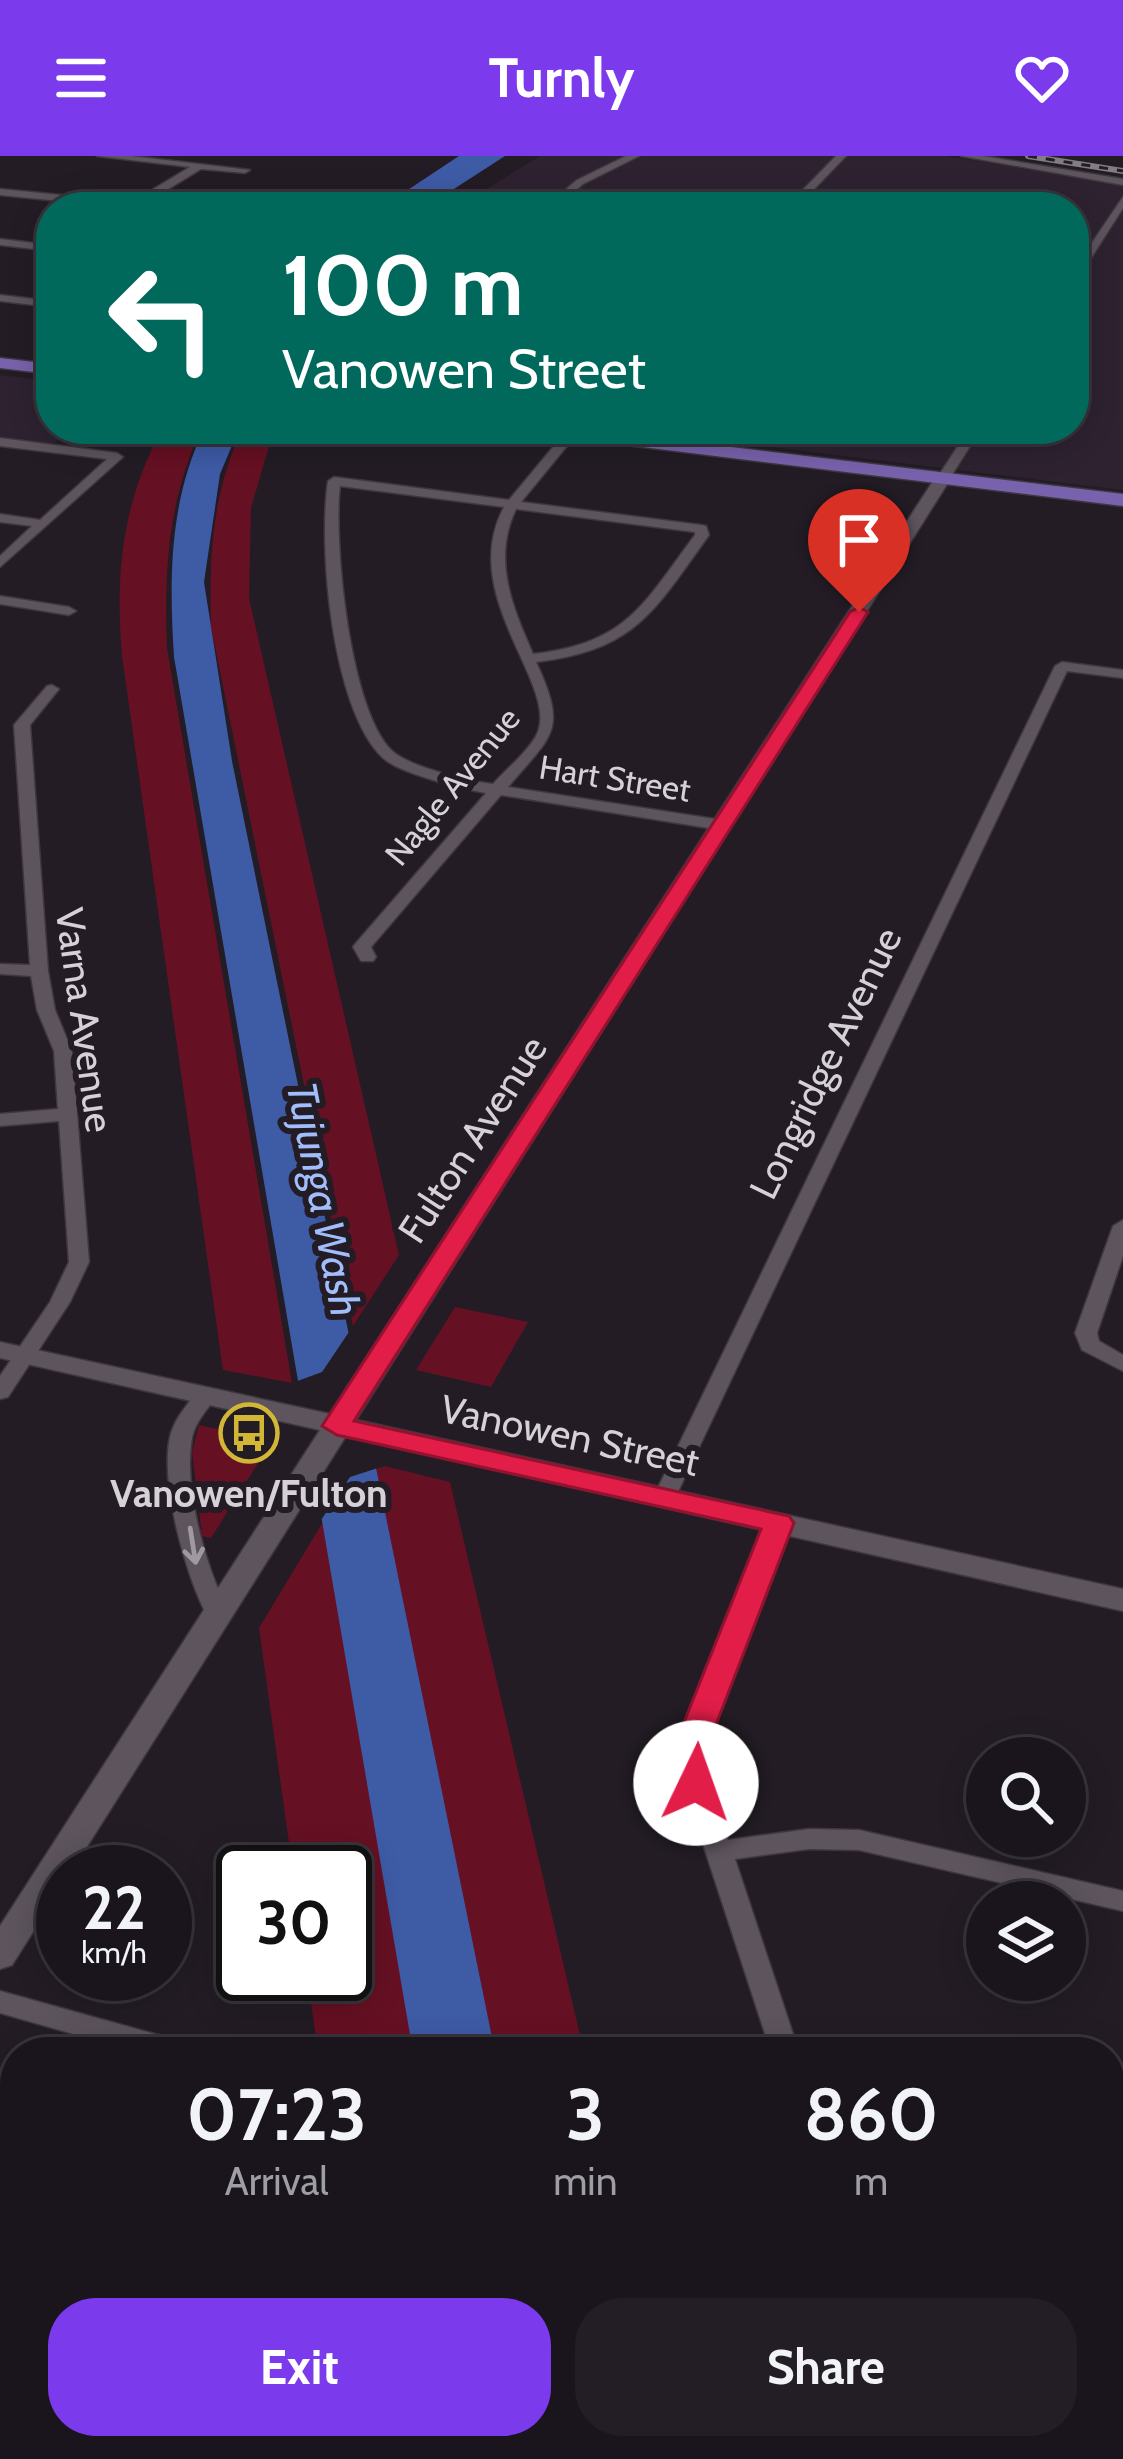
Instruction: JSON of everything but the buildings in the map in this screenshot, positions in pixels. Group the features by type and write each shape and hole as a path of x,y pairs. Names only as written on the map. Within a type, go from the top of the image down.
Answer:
{"main road":[{"path":"0,363 36,368"},
{"path":"675,444 1123,500"}],"street":[{"path":"101,156 245,170"},
{"path":"568,192 634,156"},
{"path":"806,192 841,156"},
{"path":"966,156 1123,182"},
{"path":"155,192 199,166"},
{"path":"0,192 36,196"},
{"path":"1089,253 1123,200"},
{"path":"0,242 36,246"},
{"path":"0,298 36,302"},
{"path":"0,442 118,457 0,563"},
{"path":"527,658 494,562 508,502 561,444"},
{"name":"Fulton Avenue","path":"0,1955 965,444"},
{"name":"Hart Street","path":"508,502 334,481 327,541 336,607 378,747 429,776 721,826"},
{"name":"Nagle Avenue","path":"367,958 362,947 499,790 546,727 548,706 527,658 579,654 614,642 702,535 701,530 508,502"},
{"path":"0,518 44,524"},
{"path":"0,600 69,611"},
{"name":"Longridge Avenue","path":"664,1498 1062,666 1123,674"},
{"path":"0,721 22,725 52,689"},
{"name":"Varna Avenue","path":"12,1353 61,1302 79,1262 63,1051 46,1010 39,971 22,725"},
{"path":"0,969 39,971"},
{"path":"0,1120 68,1114"},
{"path":"1113,1360 1086,1333 1123,1226"},
{"path":"0,1392 12,1353"},
{"name":"Vanowen Street","path":"12,1353 1123,1600"},
{"path":"205,1397 185,1426 181,1448 194,1560 217,1613"},
{"path":"779,1523 695,1735 696,1783 780,2037"},
{"path":"717,1852 809,1839 859,1840 1123,1901"},
{"path":"0,2002 123,2037"}],"shaded area":[{"path":"540,156 946,156 1123,185 1123,490 745,444 1089,444 1089,192 481,192"},
{"path":"0,375 36,379 36,444 53,444 50,446 0,440"},
{"path":"155,444 195,444 170,536 167,648 292,1383 223,1370 122,656 124,540"},
{"path":"236,444 270,444 251,508 249,598 399,1255 353,1326 211,627 214,526"},
{"path":"455,1307 528,1322 491,1387 416,1370"},
{"path":"199,1425 262,1439 269,1446 211,1538 202,1536 192,1452"},
{"path":"385,1466 450,1482 580,2037 316,2037 311,2001 372,2001 372,1845 289,1845 259,1628 350,1477"}],"water":[{"path":"459,156 505,156 449,192 405,192"},
{"path":"198,444 233,444 220,474 204,582 232,761 492,2037 410,2037 174,657 174,541"}],"pier":[{"path":"353,1326 384,1466 350,1477 315,1529 292,1383 322,1372"}],"railway":[{"path":"1028,156 1123,171"}],"place":[{"name":"Vanowen/Fulton","path":"249,1433"}],"route":[{"path":"696,1783 695,1735 717,1669 779,1523 337,1426 859,612"}],"water label":[{"name":"Tujunga Wash","path":"324,1199"}]}
